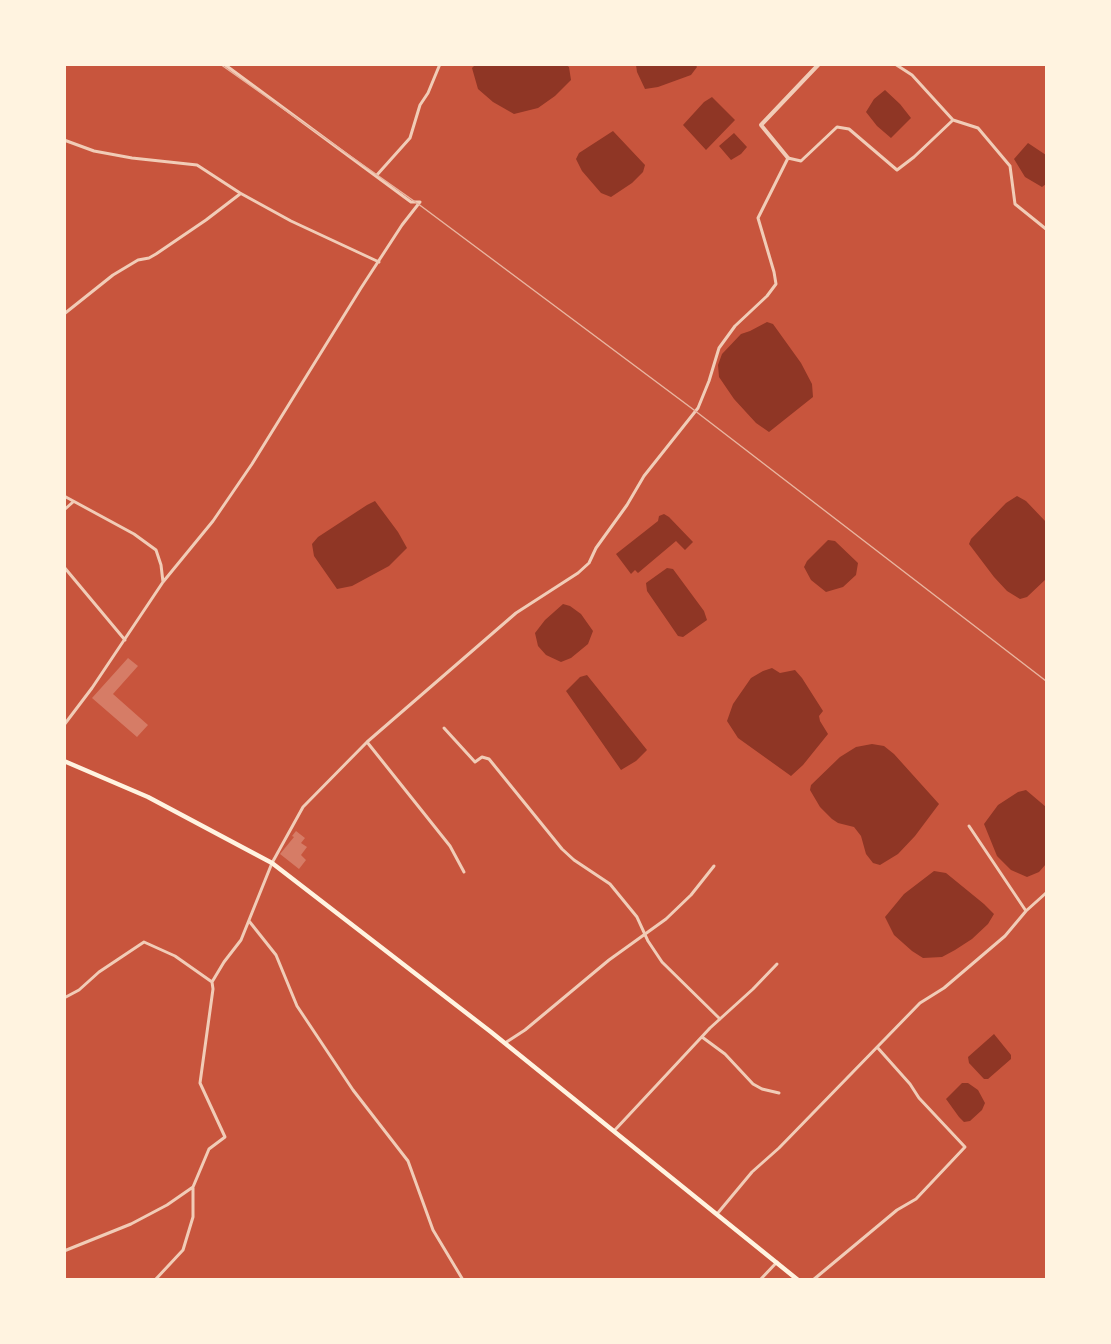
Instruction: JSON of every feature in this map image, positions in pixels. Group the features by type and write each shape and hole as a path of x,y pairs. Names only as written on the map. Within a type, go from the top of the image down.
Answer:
{"main road":[{"path":"64,761 148,798 272,863 505,1043 798,1280"}],"street":[{"path":"64,725 163,582 213,521 252,464 402,225 420,202 411,202 224,64"},
{"path":"376,176 410,138 420,105 428,93 440,64"},
{"path":"819,64 761,125 788,158 801,160 837,128 849,129 897,170 953,120"},
{"path":"895,64 912,75 953,120 978,128 1010,166 1016,204 1047,230"},
{"path":"64,140 94,151 132,158 197,165 240,193 291,221 379,262"},
{"path":"156,1280 183,1250 193,1217 193,1186 209,1149 225,1137 200,1083 212,982 241,940 272,863 303,807 367,742 516,613 578,573 589,563 596,548 627,506 644,476 698,408 719,348 735,326 767,296 776,284 758,218 788,158"},
{"path":"64,314 113,275 138,260 156,254 206,220 240,193"},
{"path":"64,496 134,534 156,550 163,582"},
{"path":"64,510 73,502"},
{"path":"64,567 124,640"},
{"path":"444,728 476,762 482,757 489,759 562,849 574,860 610,884 637,917 648,942 662,962 720,1019"},
{"path":"367,742 450,846 464,872"},
{"path":"969,826 1026,911"},
{"path":"505,1043 525,1030 589,976 679,908 714,866"},
{"path":"717,1214 752,1172 920,1003 944,988 1005,936 1026,911 1047,893"},
{"path":"249,921 276,955 297,1006 353,1090 408,1161 433,1230 463,1280"},
{"path":"64,998 79,990 107,967 144,942 175,956 212,982"},
{"path":"614,1131 702,1037 777,964"},
{"path":"702,1037 725,1054 753,1084 779,1094"},
{"path":"813,1280 897,1210 916,1199 965,1147 919,1098 910,1084 877,1047"},
{"path":"64,1251 131,1224 167,1205 193,1186"},
{"path":"760,1280 777,1262"}],"shaded area":[{"path":"476,64 566,65 569,67 571,80 555,96 538,108 514,114 493,102 478,89 472,68"},
{"path":"695,64 697,67 691,75 658,87 645,89 636,65"},
{"path":"885,90 911,118 891,138 866,112 874,99"},
{"path":"712,97 735,120 706,150 683,125 704,102"},
{"path":"613,131 645,165 643,172 632,183 611,197 601,193 582,171 576,159 579,153"},
{"path":"734,133 747,147 731,160 719,146"},
{"path":"1028,143 1046,155 1046,184 1042,187 1025,177 1014,159"},
{"path":"767,322 773,324 801,363 812,384 813,397 769,432 756,423 734,399 719,377 718,365 722,354 741,334"},
{"path":"1017,496 1026,501 1046,522 1046,579 1027,597 1020,599 1007,591 994,577 969,544 971,539 1006,503"},
{"path":"375,501 407,548 389,566 352,586 337,589 314,556 312,544 318,537"},
{"path":"664,514 693,542 685,550 676,541 638,573 635,570 631,574 616,554"},
{"path":"828,540 835,541 858,563 856,575 843,587 826,592 811,580 804,567"},
{"path":"667,568 673,569 704,611 707,620 683,637 678,636 647,591 646,583"},
{"path":"563,604 581,614 593,631 588,644 571,658 561,662 546,655 538,646 535,633 545,620"},
{"path":"772,668 780,673 795,670 802,678 823,711 819,716 820,721 828,734 791,776 738,738 727,721 733,704 751,678"},
{"path":"587,675 647,750 636,761 621,770 566,691 580,677"},
{"path":"872,744 884,746 894,754 939,804 898,854 880,865 873,863 866,854 861,836 854,827 832,819 820,807 810,790 811,785 840,757 856,747"},
{"path":"1026,790 1046,807 1046,864 1039,872 1027,877 1011,870 997,856 984,824 998,805 1018,792"},
{"path":"934,871 946,873 994,914 988,924 972,939 955,950 942,957 923,958 894,935 885,917 904,894"},
{"path":"994,1034 1011,1055 1011,1059 988,1079 984,1079 969,1063 968,1057"},
{"path":"962,1083 968,1083 978,1090 985,1103 982,1110 970,1121 964,1122 946,1099"}],"building":[{"path":"128,658 138,666 113,694 148,725 137,737 92,698"},
{"path":"296,831 305,838 301,843 307,847 301,855 306,860 299,869 280,854"}],"railway":[{"path":"220,64 421,206 694,410 1046,681"}]}
